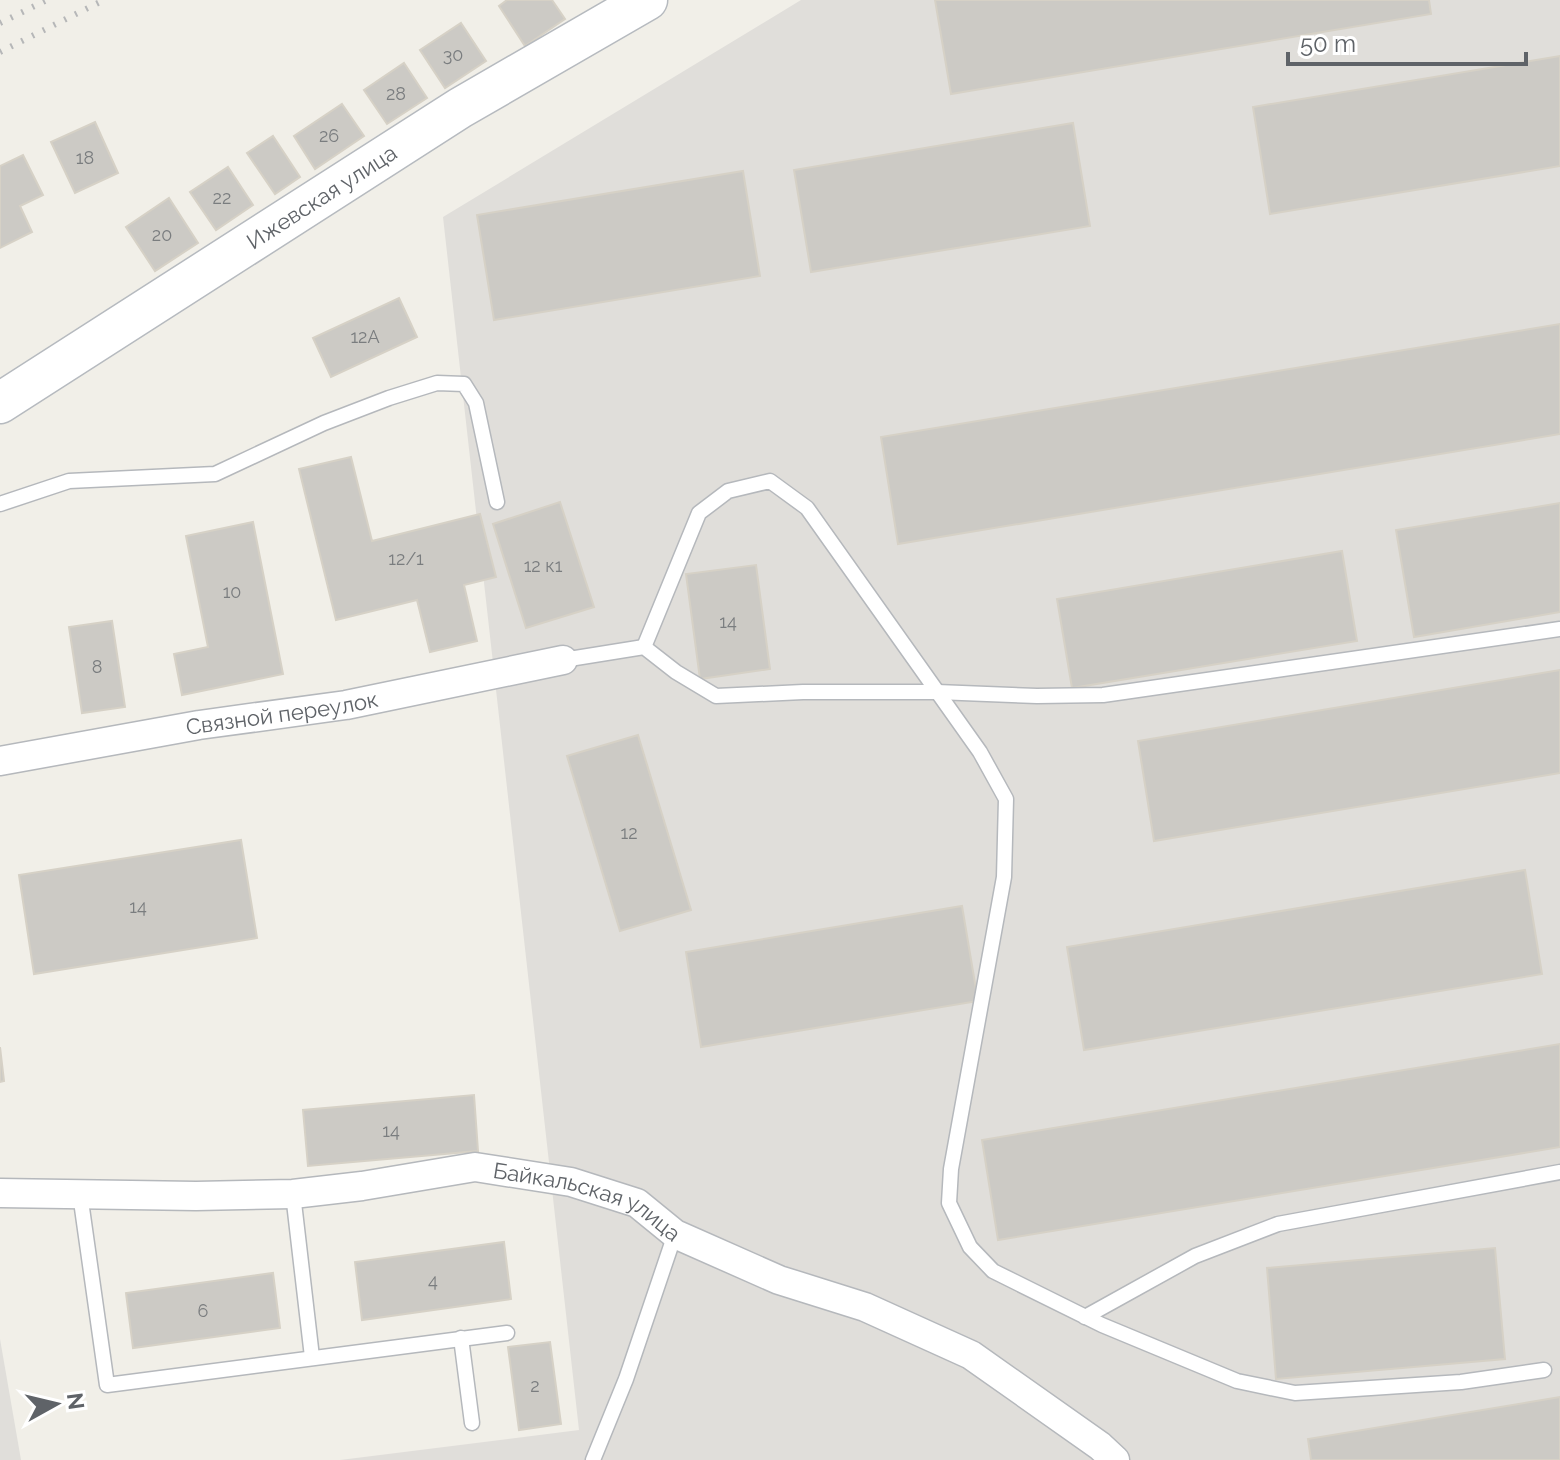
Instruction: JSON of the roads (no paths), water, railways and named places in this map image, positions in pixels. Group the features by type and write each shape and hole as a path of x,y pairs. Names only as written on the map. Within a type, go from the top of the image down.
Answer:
{"street":[{"name":"Ижевская улица","path":"0,403 460,108 647,0"},
{"name":"Связной переулок","path":"0,761 199,725 346,705 563,660"},
{"name":"Байкальская улица","path":"0,1193 293,1194 475,1167 571,1182 637,1203 675,1234 779,1280 865,1307 971,1355 1100,1446 1115,1460"}],"lane":[{"path":"0,504 69,481 215,474 324,423 437,383 464,384 476,403 497,502"},
{"path":"644,647 699,513 728,491 770,481 807,508 980,752 1006,799 1004,877 958,1127 949,1203 970,1247 993,1271 1085,1317 1237,1381 1295,1393 1461,1382 1544,1370"},
{"path":"563,660 644,647 676,672 716,696 803,692 1103,695 1560,629"},
{"path":"1085,1317 1195,1256 1278,1224 1560,1172"},
{"path":"80,1194 107,1385 507,1333"},
{"path":"293,1194 312,1357"},
{"path":"593,1460 626,1379 675,1234"},
{"path":"461,1338 472,1423"}],"railway":[{"path":"0,23 47,0"},
{"path":"0,52 104,0"}]}
